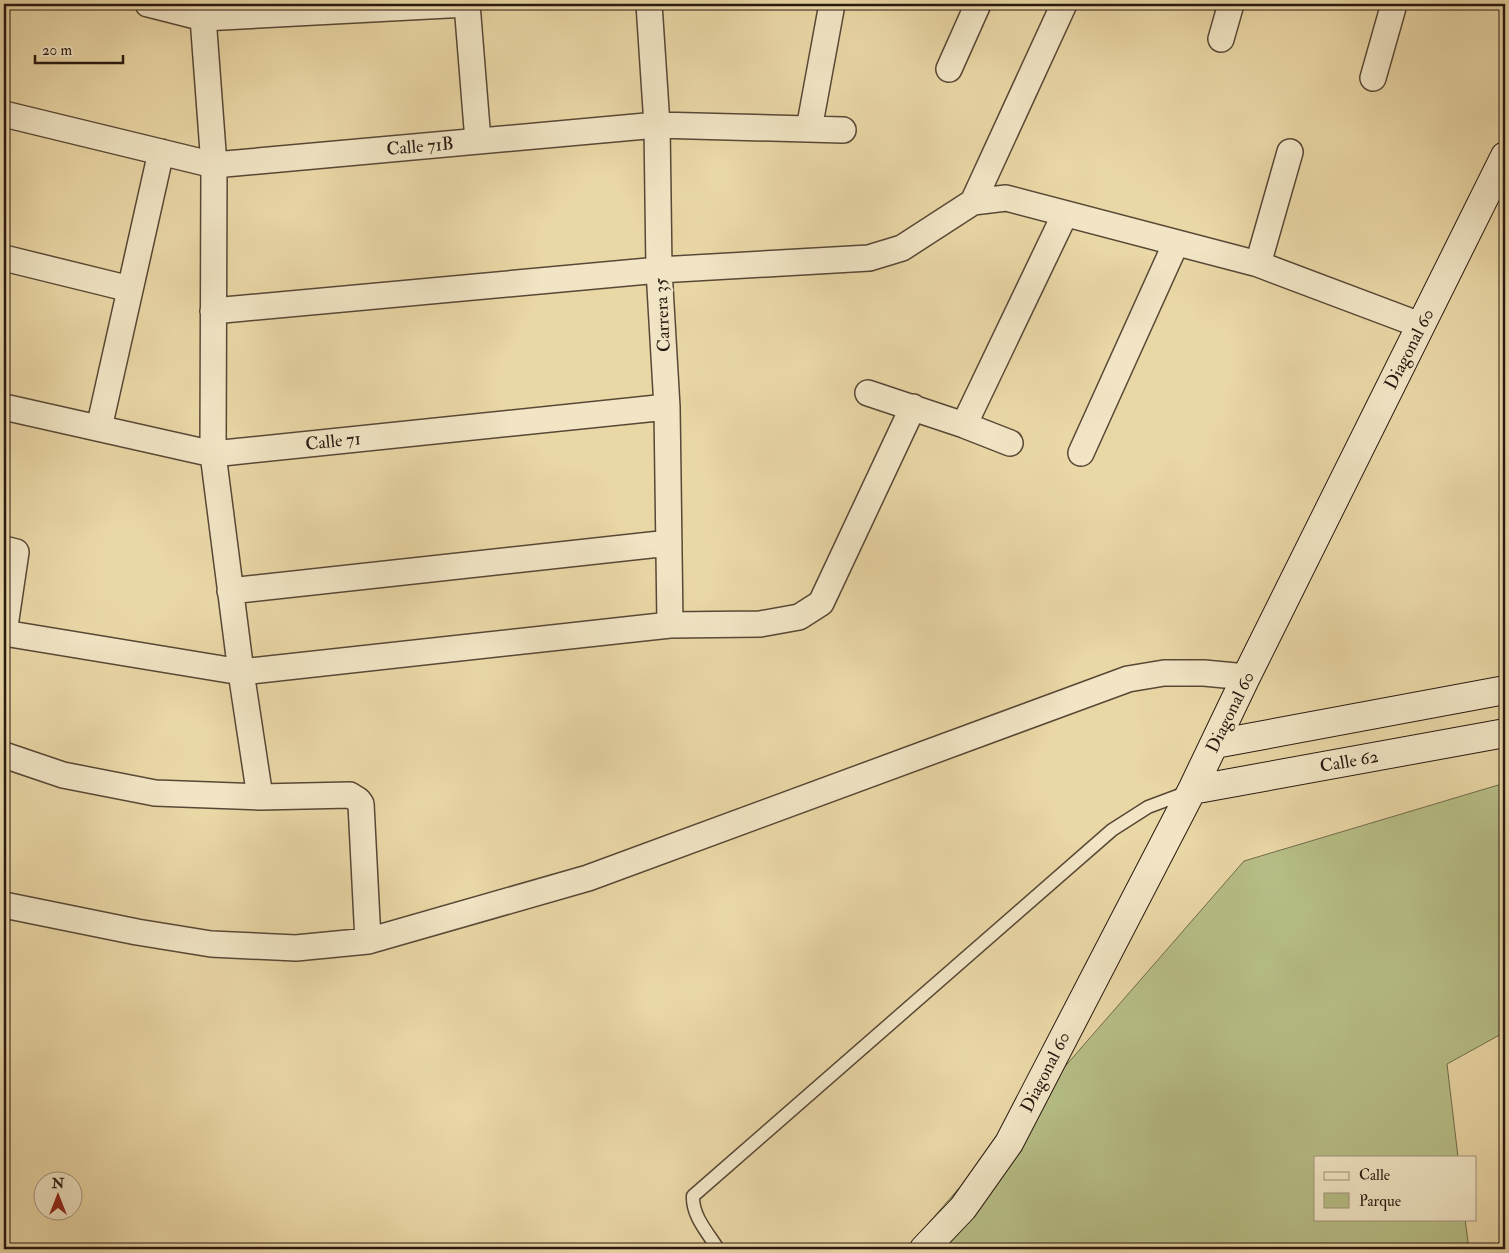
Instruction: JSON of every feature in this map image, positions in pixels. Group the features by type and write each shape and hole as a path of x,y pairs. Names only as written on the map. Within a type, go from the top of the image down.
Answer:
{"main road":[{"name":"Diagonal 60","path":"924,1249 963,1208 1009,1142 1192,790 1246,677 1505,156"},
{"path":"1215,744 1505,690"},
{"name":"Calle 62","path":"1192,790 1505,733"}],"street":[{"path":"148,4 202,11 467,4 478,141"},
{"name":"Carrera 35","path":"649,4 657,125 659,270 667,407 670,626"},
{"path":"809,129 832,4"},
{"path":"949,69 978,4"},
{"path":"973,202 1064,4"},
{"path":"1221,39 1231,4"},
{"path":"1373,78 1394,4"},
{"path":"202,11 214,165 213,454 241,672 260,797"},
{"name":"Calle 71B","path":"4,114 214,165 657,125 843,130"},
{"path":"99,428 161,152"},
{"path":"1258,264 1290,152"},
{"path":"213,310 659,270 869,258 902,248 973,202 1006,198 1258,264 1420,326"},
{"path":"964,425 1065,214"},
{"path":"1081,453 1176,243"},
{"path":"4,258 130,289"},
{"path":"868,393 964,425 1010,443"},
{"name":"Calle 71","path":"4,407 213,454 667,407"},
{"path":"4,549 16,552 4,633 241,672 670,626 760,624 799,617 822,603 912,408"},
{"path":"230,591 669,544"},
{"path":"4,905 137,932 212,944 296,948 368,941 588,878 1128,679 1164,673 1204,673 1246,677"},
{"path":"4,755 63,774 155,793 260,797 350,795 361,804 368,941"}],"lane":[{"path":"718,1249 695,1212 692,1204 693,1196 1112,830 1148,807 1192,790"}],"green space":[{"path":"1505,783 1505,1032 1447,1064 1458,1156 1314,1156 1314,1220 1465,1220 1469,1249 906,1249 1244,861"}]}
